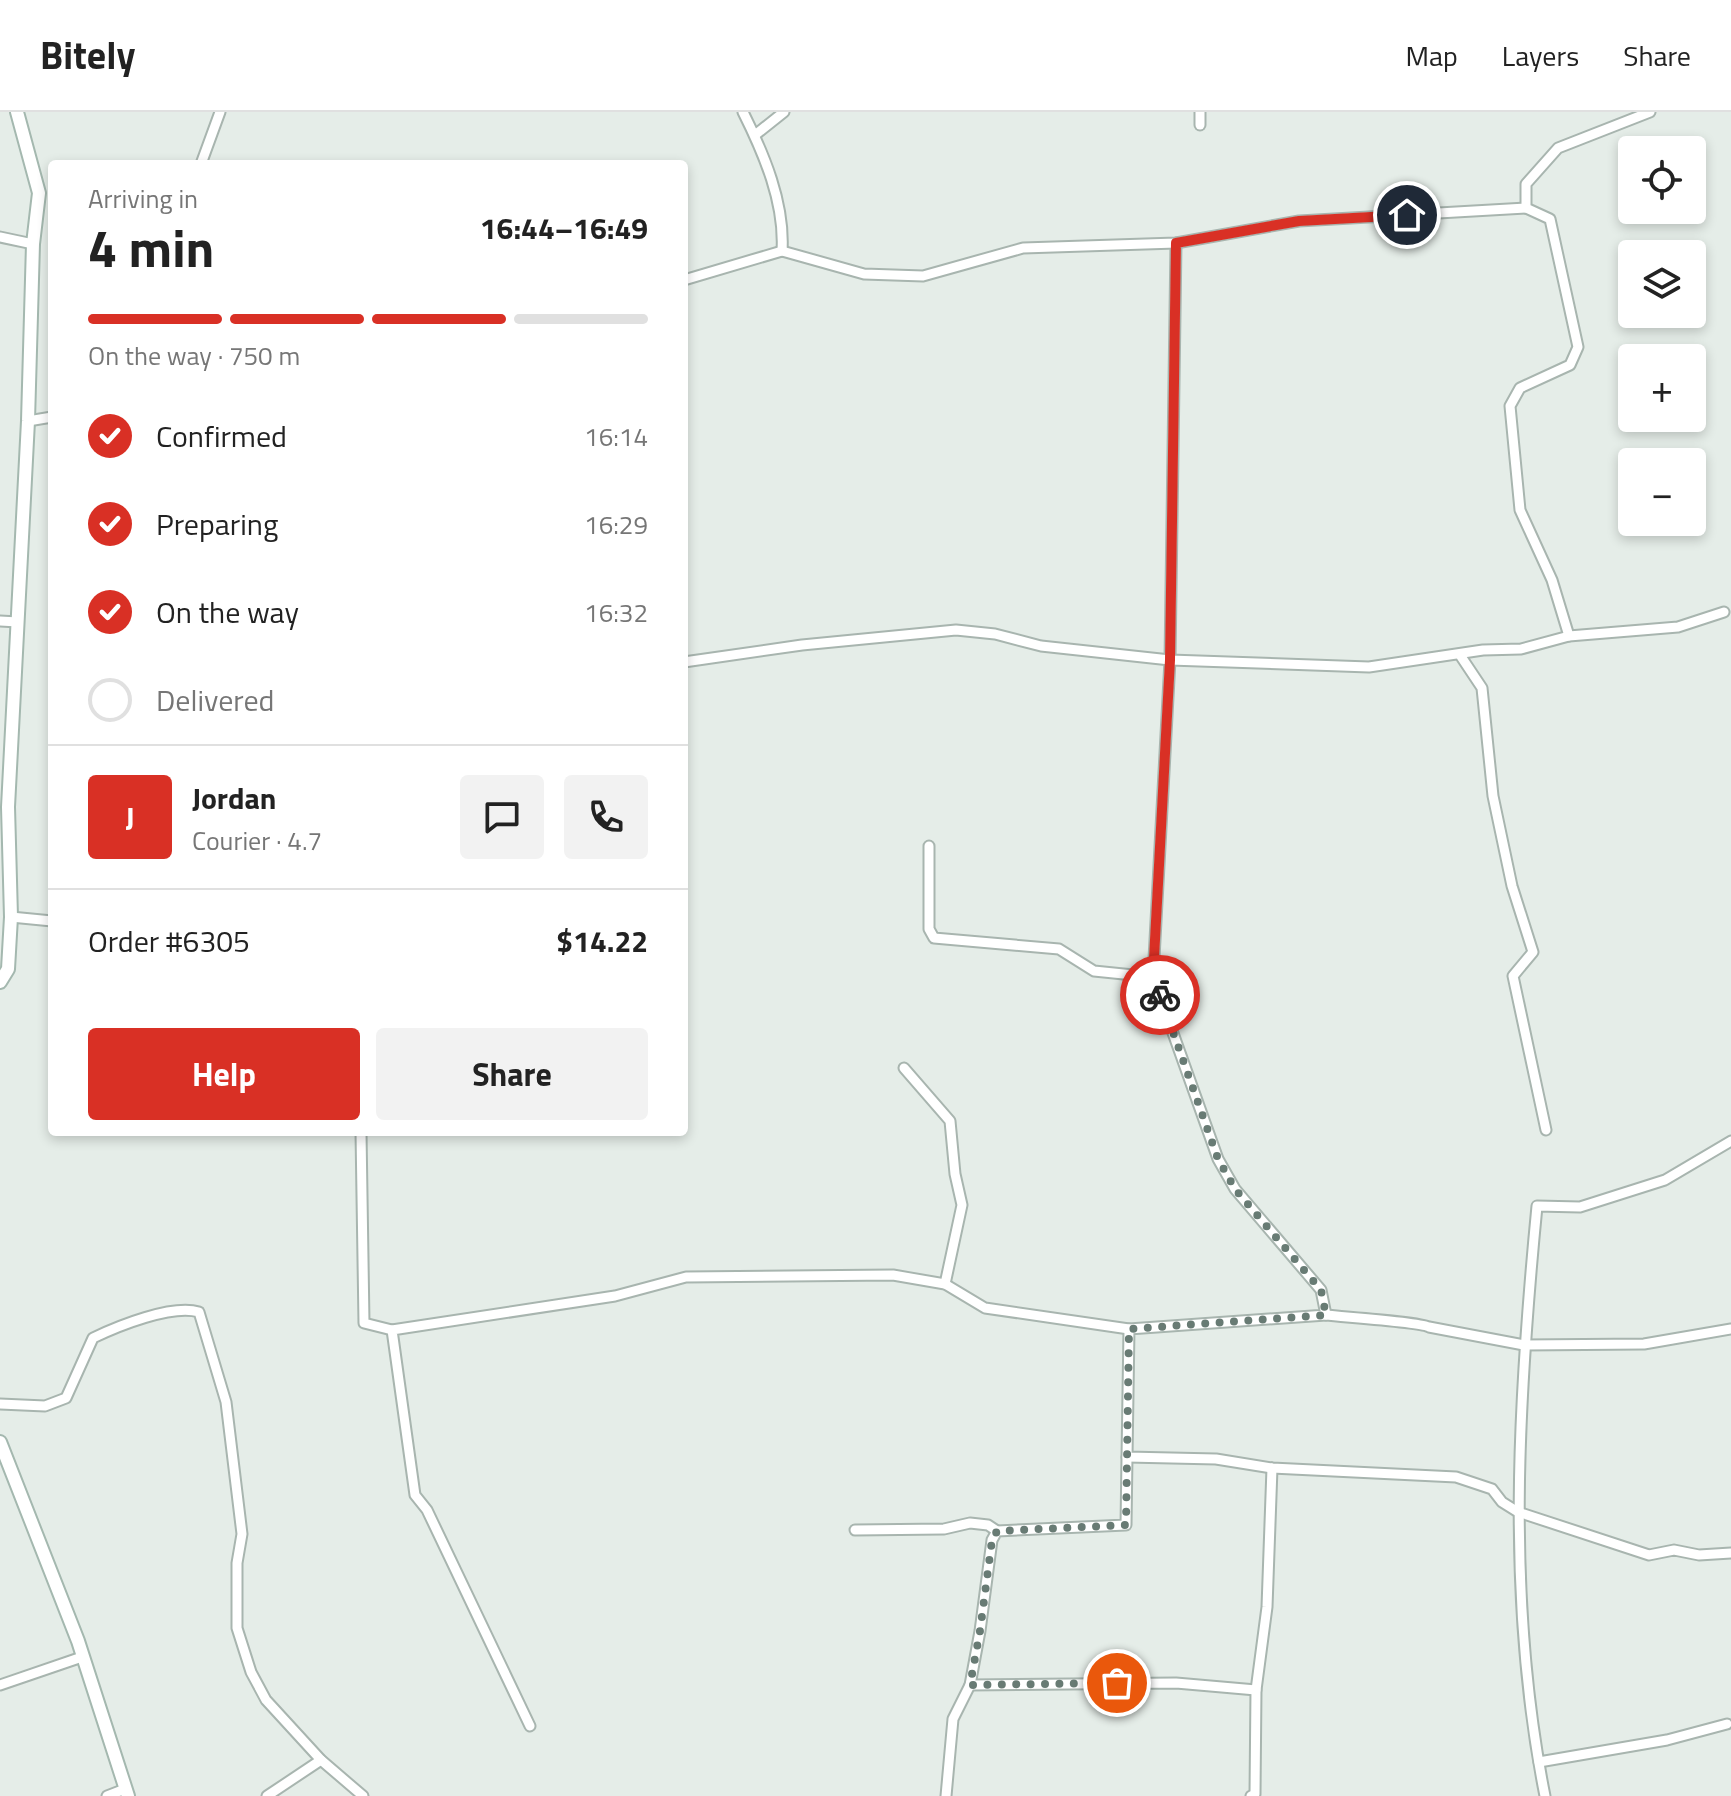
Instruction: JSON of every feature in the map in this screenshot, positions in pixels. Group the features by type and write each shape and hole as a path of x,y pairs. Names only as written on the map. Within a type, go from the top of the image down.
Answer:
{"street":[{"path":"0,982 8,969 11,917 8,807 28,421 33,244 39,193 17,112"},
{"path":"202,160 220,112"},
{"path":"743,112 767,165 784,226 782,251"},
{"path":"755,135 784,112"},
{"path":"1200,112 1200,125"},
{"path":"1526,208 1526,184 1558,148 1650,112"},
{"path":"688,279 782,251 864,274 923,276 1023,248 1176,243 1299,221 1526,208 1550,219 1578,347 1570,365 1520,388 1510,406 1520,510 1552,580 1569,636"},
{"path":"0,237 33,244"},
{"path":"1176,243 1170,660 1153,977 1218,1159 1235,1189 1321,1290 1326,1315"},
{"path":"28,421 48,418"},
{"path":"688,661 788,647 956,630 995,634 1041,646 1170,660 1369,667 1483,650 1521,649 1569,636 1678,627 1724,612"},
{"path":"0,621 18,622"},
{"path":"1460,655 1482,688 1493,796 1512,886 1533,952 1513,976 1546,1130"},
{"path":"929,846 929,929 934,938 1059,949 1094,971 1153,977"},
{"path":"11,917 48,921"},
{"path":"904,1068 950,1121 955,1174 962,1205 945,1284"},
{"path":"361,1136 364,1323 392,1330 615,1296 686,1277 893,1275 945,1284 985,1308 1129,1329 1326,1315 1396,1323 1421,1322 1429,1327 1524,1345 1644,1344 1731,1329"},
{"path":"1545,1796 1526,1682 1518,1512 1524,1345 1537,1206 1580,1207 1665,1180 1731,1141"},
{"path":"0,1404 45,1406 66,1398 93,1338 161,1314 199,1312 226,1402 242,1534 237,1563 237,1628 251,1672 266,1700 321,1760 363,1796"},
{"path":"855,1530 944,1529 970,1523 988,1525 997,1531 1126,1525 1129,1329"},
{"path":"392,1330 415,1495 427,1510 530,1726"},
{"path":"0,1442 82,1657 127,1793 107,1796"},
{"path":"1127,1457 1216,1459 1272,1468 1456,1477 1492,1489 1502,1502 1518,1512 1649,1555 1674,1550 1699,1555 1731,1553"},
{"path":"1251,1796 1255,1794 1256,1690 1267,1607 1272,1468"},
{"path":"946,1796 953,1719 970,1685 985,1598 987,1566 997,1531"},
{"path":"0,1685 82,1657"},
{"path":"970,1685 1176,1683 1256,1690"},
{"path":"1539,1762 1667,1740 1727,1724"},
{"path":"267,1796 321,1760"}],"way so far":[{"path":"1117,1683 970,1685 985,1598 987,1566 997,1531 1116,1528 1126,1525 1129,1329 1326,1315 1321,1290 1235,1189 1218,1159 1160,995"}],"route":[{"path":"1160,995 1153,977 1170,660 1176,243 1299,221 1407,215"}]}
